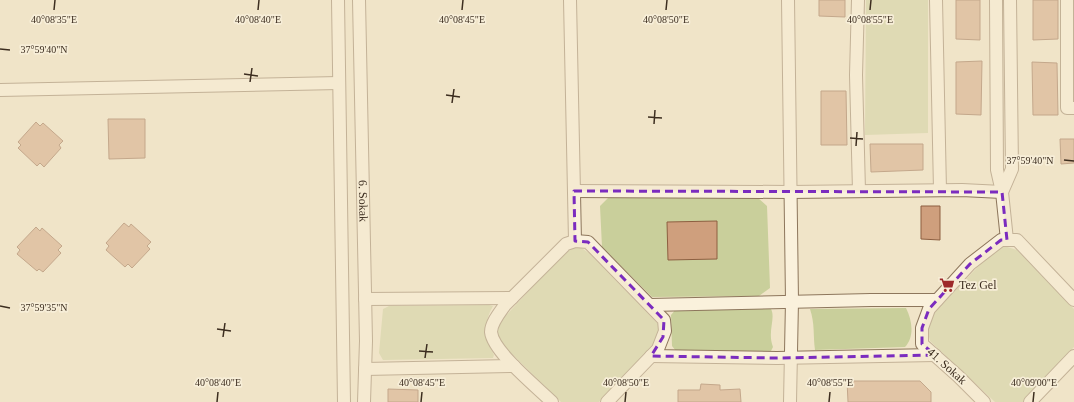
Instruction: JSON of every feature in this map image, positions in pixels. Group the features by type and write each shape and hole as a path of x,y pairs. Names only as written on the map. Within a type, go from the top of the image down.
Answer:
{"street":[{"name":"6. Sokak","path":"338,0 344,402"},
{"name":"6. Sokak","path":"359,0 365,299 364,402"},
{"path":"570,0 575,241"},
{"path":"788,0 792,301 790,402"},
{"path":"858,0 856,75 860,191"},
{"path":"936,0 940,190"},
{"path":"996,0 997,170 1002,192 1007,240 1017,240 1028,249 1073,297"},
{"path":"1002,192 1012,169 1010,0"},
{"path":"1066,0 1067,108 1074,108"},
{"path":"0,90 339,83"},
{"path":"574,191 790,192 940,190 1002,192"},
{"name":"41. Sokak","path":"984,402 922,344 922,328 929,309 970,264 1001,240 1007,240"},
{"path":"552,402 514,366 500,349 493,338 491,331 498,316 512,298 566,244 575,241 588,242 664,320 665,331 658,349 607,402"},
{"path":"365,299 512,298"},
{"path":"650,305 792,301 937,300"},
{"path":"650,356 791,358 935,355"},
{"path":"1030,402 1073,359"},
{"path":"365,369 514,366"}],"highlighted area":[{"path":"574,191 1002,192 1007,240 1001,240 970,264 929,309 922,328 922,344 935,355 777,358 651,356 663,337 664,320 588,242 575,241"}],"green space":[{"path":"866,0 928,0 928,133 865,135"},
{"path":"609,197 758,198 767,206 770,288 759,296 652,297 602,247 600,206"},
{"path":"575,246 580,247 589,253 658,324 661,333 656,342 599,402 561,402 501,343 496,334 499,323 565,252"},
{"path":"1004,246 1017,250 1074,309 1074,347 1023,402 995,402 930,341 928,332 931,316 989,255"},
{"path":"389,306 493,306 488,318 486,330 494,355 493,358 383,360 379,353 383,309"},
{"path":"906,308 912,328 910,338 905,347 815,350 812,314 810,309"},
{"path":"676,309 771,309 773,317 771,341 773,347 771,351 676,351 672,346 671,315"}],"building":[{"path":"819,0 845,0 845,17 819,16"},
{"path":"956,0 980,0 980,40 956,39"},
{"path":"1033,0 1058,0 1058,39 1033,40"},
{"path":"982,61 981,115 956,114 956,62"},
{"path":"1032,62 1057,63 1058,115 1033,115"},
{"path":"821,91 846,91 847,145 821,145"},
{"path":"108,119 145,119 145,158 109,159"},
{"path":"36,122 40,126 43,123 63,141 59,145 61,148 44,167 40,163 37,166 18,148 21,145 18,142"},
{"path":"1060,139 1074,139 1074,163 1061,164"},
{"path":"870,144 923,144 923,170 871,172"},
{"path":"921,206 940,206 940,240 921,239"},
{"path":"717,221 717,259 668,260 667,222"},
{"path":"124,223 129,227 131,224 151,242 147,246 150,249 132,268 128,264 125,267 106,250 109,246 106,243"},
{"path":"36,227 40,231 42,228 62,246 58,250 61,253 43,272 39,269 37,271 17,254 20,250 17,247"},
{"path":"847,381 920,381 931,392 931,402 848,402"},
{"path":"701,384 720,385 720,390 740,389 741,402 678,402 678,390 700,390"},
{"path":"388,389 418,390 418,402 388,402"}],"place":[{"name":"Tez Gel","path":"947,285"}]}
